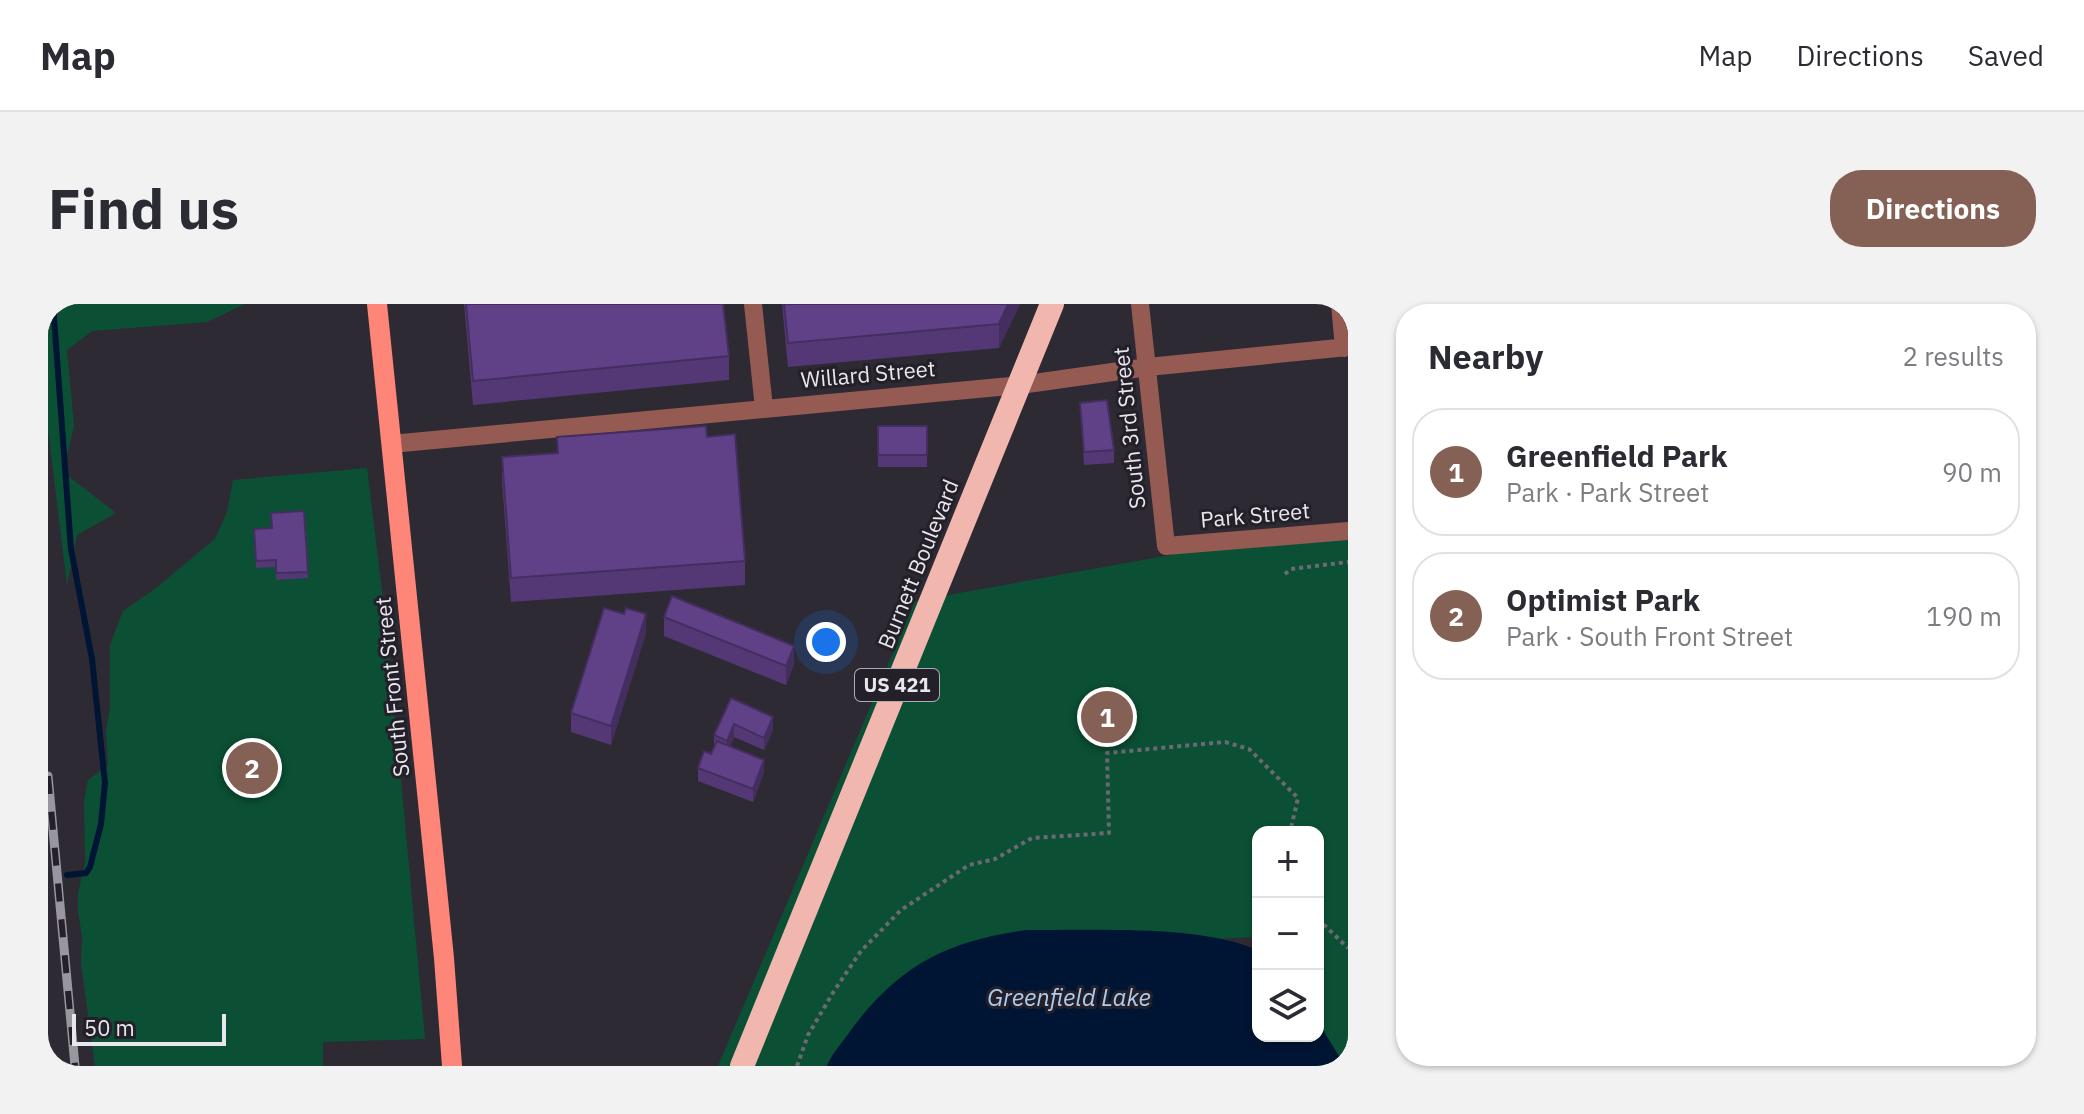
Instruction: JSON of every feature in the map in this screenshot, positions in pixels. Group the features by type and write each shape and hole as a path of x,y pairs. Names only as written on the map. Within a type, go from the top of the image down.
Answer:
{"highway":[{"name":"Burnett Boulevard","path":"742,1066 1052,304"}],"main road":[{"name":"South Front Street","path":"377,304 452,1066"}],"street":[{"path":"753,304 764,408"},
{"name":"South 3rd Street","path":"1140,304 1166,546"},
{"path":"1340,304 1346,348"},
{"name":"Willard Street","path":"391,444 1020,385 1148,367 1346,348"},
{"name":"Park Street","path":"1166,546 1348,531"}],"path":[{"path":"1285,574 1291,569 1348,562"},
{"path":"797,1066 808,1035 840,981 861,951 901,910 969,865 995,859 1032,838 1109,833 1107,753 1225,742 1249,749 1298,798 1291,826"},
{"path":"1324,925 1348,948"}],"green space":[{"path":"48,304 245,304 207,322 92,331 67,350 74,426 63,472 116,513 77,535 67,585 48,430"},
{"path":"367,468 388,640 425,1039 323,1042 323,1066 95,1066 81,963 78,893 85,863 84,801 88,780 108,765 106,730 110,708 110,645 123,611 215,539 227,512 233,480"},
{"path":"1348,529 1348,1066 1345,1066 1324,1032 1324,826 1252,826 1252,937 1082,945 960,1066 718,1066 915,601 1204,549"}],"water":[{"name":"Greenfield Lake","path":"1026,930 1113,930 1208,936 1235,942 1252,949 1252,1042 1324,1042 1324,1032 1345,1066 827,1066 869,1007 887,988 927,960 949,949"}],"building":[{"path":"466,304 723,304 729,356 473,381"},
{"path":"784,304 1008,304 999,324 788,343"},
{"path":"1107,400 1114,450 1084,452 1080,403"},
{"path":"706,426 707,437 735,434 745,561 511,578 502,457 558,453 557,437"},
{"path":"878,426 927,426 927,455 878,455"},
{"path":"304,511 308,572 276,573 276,560 256,561 254,529 272,528 271,513"},
{"path":"672,596 794,646 786,666 664,617"},
{"path":"604,608 624,614 626,608 646,614 611,726 571,713"},
{"path":"731,698 773,717 764,738 734,724 727,741 714,735"},
{"path":"717,741 764,760 753,789 698,768 704,751 711,754"}],"waterway":[{"path":"53,304 71,549 92,659 105,783 101,824 90,867 86,873 67,875"}],"railway":[{"path":"48,776 75,1066"}],"place":[{"name":"Greenfield Park","path":"1107,717"},
{"name":"Optimist Park","path":"252,768"}]}
